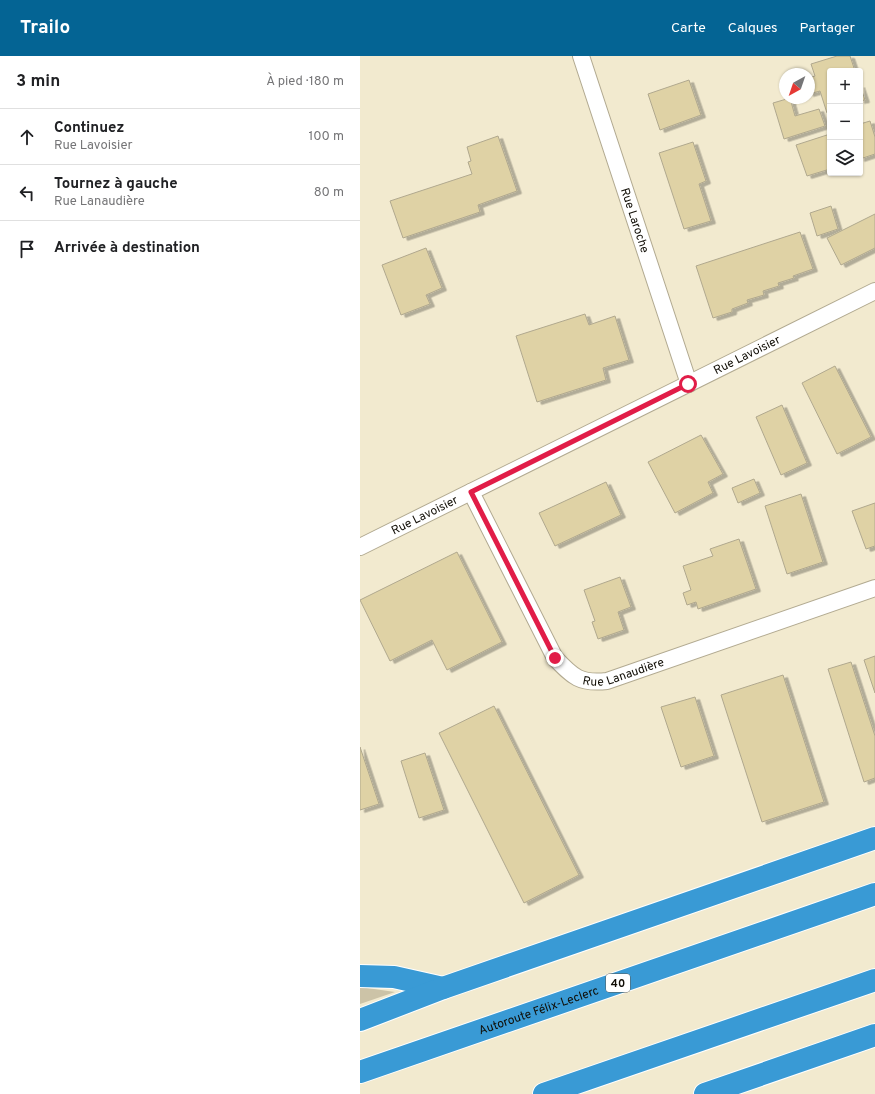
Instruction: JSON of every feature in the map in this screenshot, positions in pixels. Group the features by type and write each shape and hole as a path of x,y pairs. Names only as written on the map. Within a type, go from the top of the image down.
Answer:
{"highway":[{"path":"360,1020 443,988 875,838"},
{"name":"Autoroute Félix-Leclerc","path":"360,1072 875,894"},
{"path":"360,976 394,977 443,988"},
{"path":"544,1094 875,980"},
{"path":"705,1094 875,1035"}],"street":[{"name":"Rue Laroche","path":"581,56 688,384"},
{"name":"Rue Lavoisier","path":"360,547 875,291"},
{"name":"Rue Lanaudière","path":"471,492 555,658 569,672 579,679 594,682 607,681 875,588"}],"shaded area":[{"path":"360,987 395,992 360,1004"}],"building":[{"path":"837,56 850,56 854,68 827,68 827,113 820,91 815,92 815,68 812,68 811,64"},
{"path":"689,80 701,115 660,130 648,94"},
{"path":"779,101 779,104 792,104 795,116 819,109 825,126 784,139 773,103"},
{"path":"870,121 875,137 875,154 863,158 863,140 863,123"},
{"path":"827,135 827,170 807,176 796,145"},
{"path":"498,136 517,191 478,205 480,212 403,238 390,201 472,174 468,162 471,161 467,147"},
{"path":"693,142 706,181 699,184 711,221 684,229 659,153"},
{"path":"831,206 838,229 817,236 810,213"},
{"path":"875,214 875,248 841,265 827,238"},
{"path":"800,232 813,269 793,276 794,278 778,283 779,286 763,291 764,295 747,300 748,303 732,309 732,312 713,318 696,266"},
{"path":"426,248 442,288 426,295 430,304 401,315 382,265"},
{"path":"585,314 589,325 615,316 629,360 603,368 606,380 537,402 516,336"},
{"path":"835,366 871,437 837,454 802,383"},
{"path":"782,405 807,463 781,475 756,417"},
{"path":"701,435 723,474 708,482 713,493 675,513 648,462"},
{"path":"754,479 760,493 738,503 732,488"},
{"path":"606,482 621,515 555,546 539,513"},
{"path":"801,494 823,562 787,574 765,506"},
{"path":"875,503 875,546 866,549 852,511"},
{"path":"739,539 756,589 698,609 696,602 687,605 683,593 691,590 683,566 713,556 710,549"},
{"path":"457,552 502,642 447,670 432,640 390,661 360,600"},
{"path":"620,577 631,607 618,612 624,630 598,639 592,622 595,621 584,590"},
{"path":"875,656 875,693 864,660"},
{"path":"851,662 875,736 875,778 864,782 828,669"},
{"path":"783,675 824,802 762,822 721,695"},
{"path":"695,697 714,756 681,767 661,707"},
{"path":"494,706 579,875 524,903 439,733"},
{"path":"360,747 379,804 360,810"},
{"path":"425,753 444,810 419,818 401,761"}],"route":[{"path":"555,658 471,492 688,384"}]}
